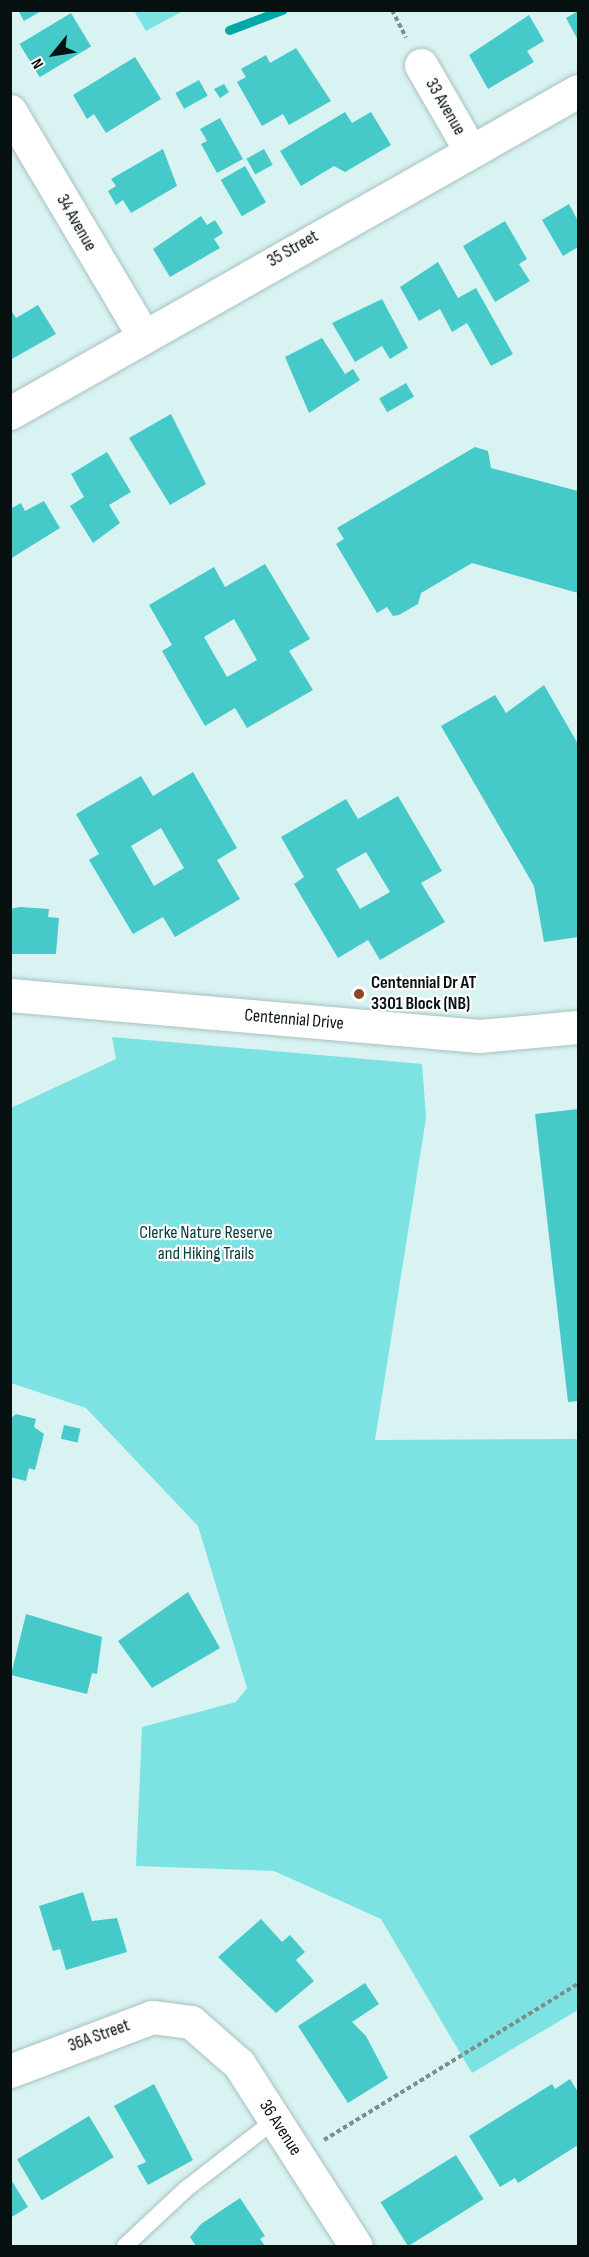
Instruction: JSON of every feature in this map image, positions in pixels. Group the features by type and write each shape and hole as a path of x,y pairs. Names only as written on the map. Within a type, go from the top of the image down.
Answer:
{"street":[{"name":"33 Avenue","path":"421,65 469,148"},
{"name":"35 Street","path":"10,413 469,148 579,90"},
{"name":"34 Avenue","path":"10,111 143,335"},
{"name":"Centennial Drive","path":"10,995 478,1036 579,1027"},
{"name":"36A Street","path":"10,2071 152,2017 191,2022"},
{"name":"36 Avenue","path":"191,2022 239,2064 356,2247"}],"lane":[{"path":"126,2247 186,2189 275,2120"}],"path":[{"path":"298,2156 579,1984"}],"green space":[{"path":"134,11 183,11 146,31"},
{"name":"Clerke Nature Reserve and Hiking Trails","path":"112,1037 422,1064 426,1118 375,1440 578,1439 578,2010 472,2073 381,1919 274,1871 136,1866 142,1727 236,1702 247,1688 198,1526 86,1408 11,1383 11,1108 116,1059"}],"building":[{"path":"18,10 43,10 24,21"},
{"path":"578,11 578,40 566,18"},
{"path":"71,13 91,46 40,77 20,44"},
{"path":"529,15 544,41 527,51 534,62 488,89 469,55"},
{"path":"296,48 331,101 289,125 283,114 262,126 237,82 246,77 241,69 266,55 270,63"},
{"path":"135,57 161,99 106,133 94,114 87,119 73,95"},
{"path":"199,80 208,96 184,109 175,93"},
{"path":"224,84 229,92 220,98 214,89"},
{"path":"345,112 352,123 371,112 391,145 345,172 334,166 301,186 280,151"},
{"path":"220,118 243,159 217,173 201,144 207,141 200,129"},
{"path":"163,149 177,186 131,213 123,200 116,205 108,191 116,186 111,179"},
{"path":"264,149 273,165 255,174 247,159"},
{"path":"245,166 266,202 242,216 221,180"},
{"path":"569,204 578,221 578,247 563,256 542,220"},
{"path":"201,216 207,225 215,220 223,233 214,239 220,248 170,277 153,249"},
{"path":"505,221 527,259 519,264 530,281 495,302 463,246"},
{"path":"438,262 458,298 476,288 513,354 491,366 467,323 452,332 440,309 419,321 400,287"},
{"path":"382,299 408,348 390,359 382,346 355,362 332,323"},
{"path":"38,305 56,334 10,360 10,309 16,318"},
{"path":"322,338 345,374 353,369 360,380 309,413 285,357"},
{"path":"406,383 414,397 387,412 379,398"},
{"path":"171,414 206,484 170,505 129,438"},
{"path":"475,447 488,451 491,468 578,491 578,593 472,563 421,593 418,604 399,615 393,616 387,607 377,613 336,544 344,539 337,528"},
{"path":"107,452 131,492 109,505 120,523 93,543 70,506 84,497 71,474"},
{"path":"44,501 60,528 10,559 10,509 21,503 25,511"},
{"path":"265,564 310,639 289,651 313,690 247,728 235,708 205,726 162,651 172,645 149,605 214,567 225,587","holes":["234,619 257,660 227,677 204,637"]},
{"path":"544,685 578,744 578,937 544,942 534,886 441,726 495,695 506,713"},
{"path":"193,772 237,848 217,860 240,899 175,937 163,917 133,934 89,860 99,854 76,814 141,776 153,796","holes":["161,828 184,868 154,886 131,846"]},
{"path":"398,796 442,871 421,883 445,922 380,960 368,940 338,958 294,884 304,877 281,837 346,799 358,819","holes":["366,852 390,892 360,909 336,869"]},
{"path":"20,907 49,909 48,917 59,918 56,954 10,954 10,909"},
{"path":"578,1109 578,1401 568,1402 535,1114"},
{"path":"16,1414 36,1419 34,1427 44,1434 35,1470 29,1468 26,1481 10,1477 10,1419"},
{"path":"64,1425 81,1429 77,1442 61,1439"},
{"path":"188,1592 220,1648 152,1688 118,1641"},
{"path":"26,1614 102,1637 97,1674 92,1673 87,1694 11,1675"},
{"path":"83,1892 92,1921 117,1918 127,1952 66,1970 60,1949 53,1951 39,1906"},
{"path":"261,1919 282,1942 290,1935 305,1952 296,1960 314,1981 276,2013 218,1957"},
{"path":"365,1983 379,2004 352,2022 366,2036 388,2078 348,2103 298,2026"},
{"path":"570,2079 578,2092 578,2145 518,2183 515,2178 500,2187 469,2136 552,2084 555,2089"},
{"path":"154,2084 193,2160 148,2185 137,2166 146,2162 114,2106"},
{"path":"89,2116 114,2157 42,2200 17,2159"},
{"path":"456,2155 484,2199 408,2246 381,2202"},
{"path":"10,2178 28,2207 10,2218"},
{"path":"240,2198 265,2236 260,2239 265,2246 196,2246 190,2237 201,2224"}],"waterway":[{"path":"229,30 282,10"}],"place":[{"name":"Centennial Dr AT 3301 Block (NB)","path":"359,994"}]}
